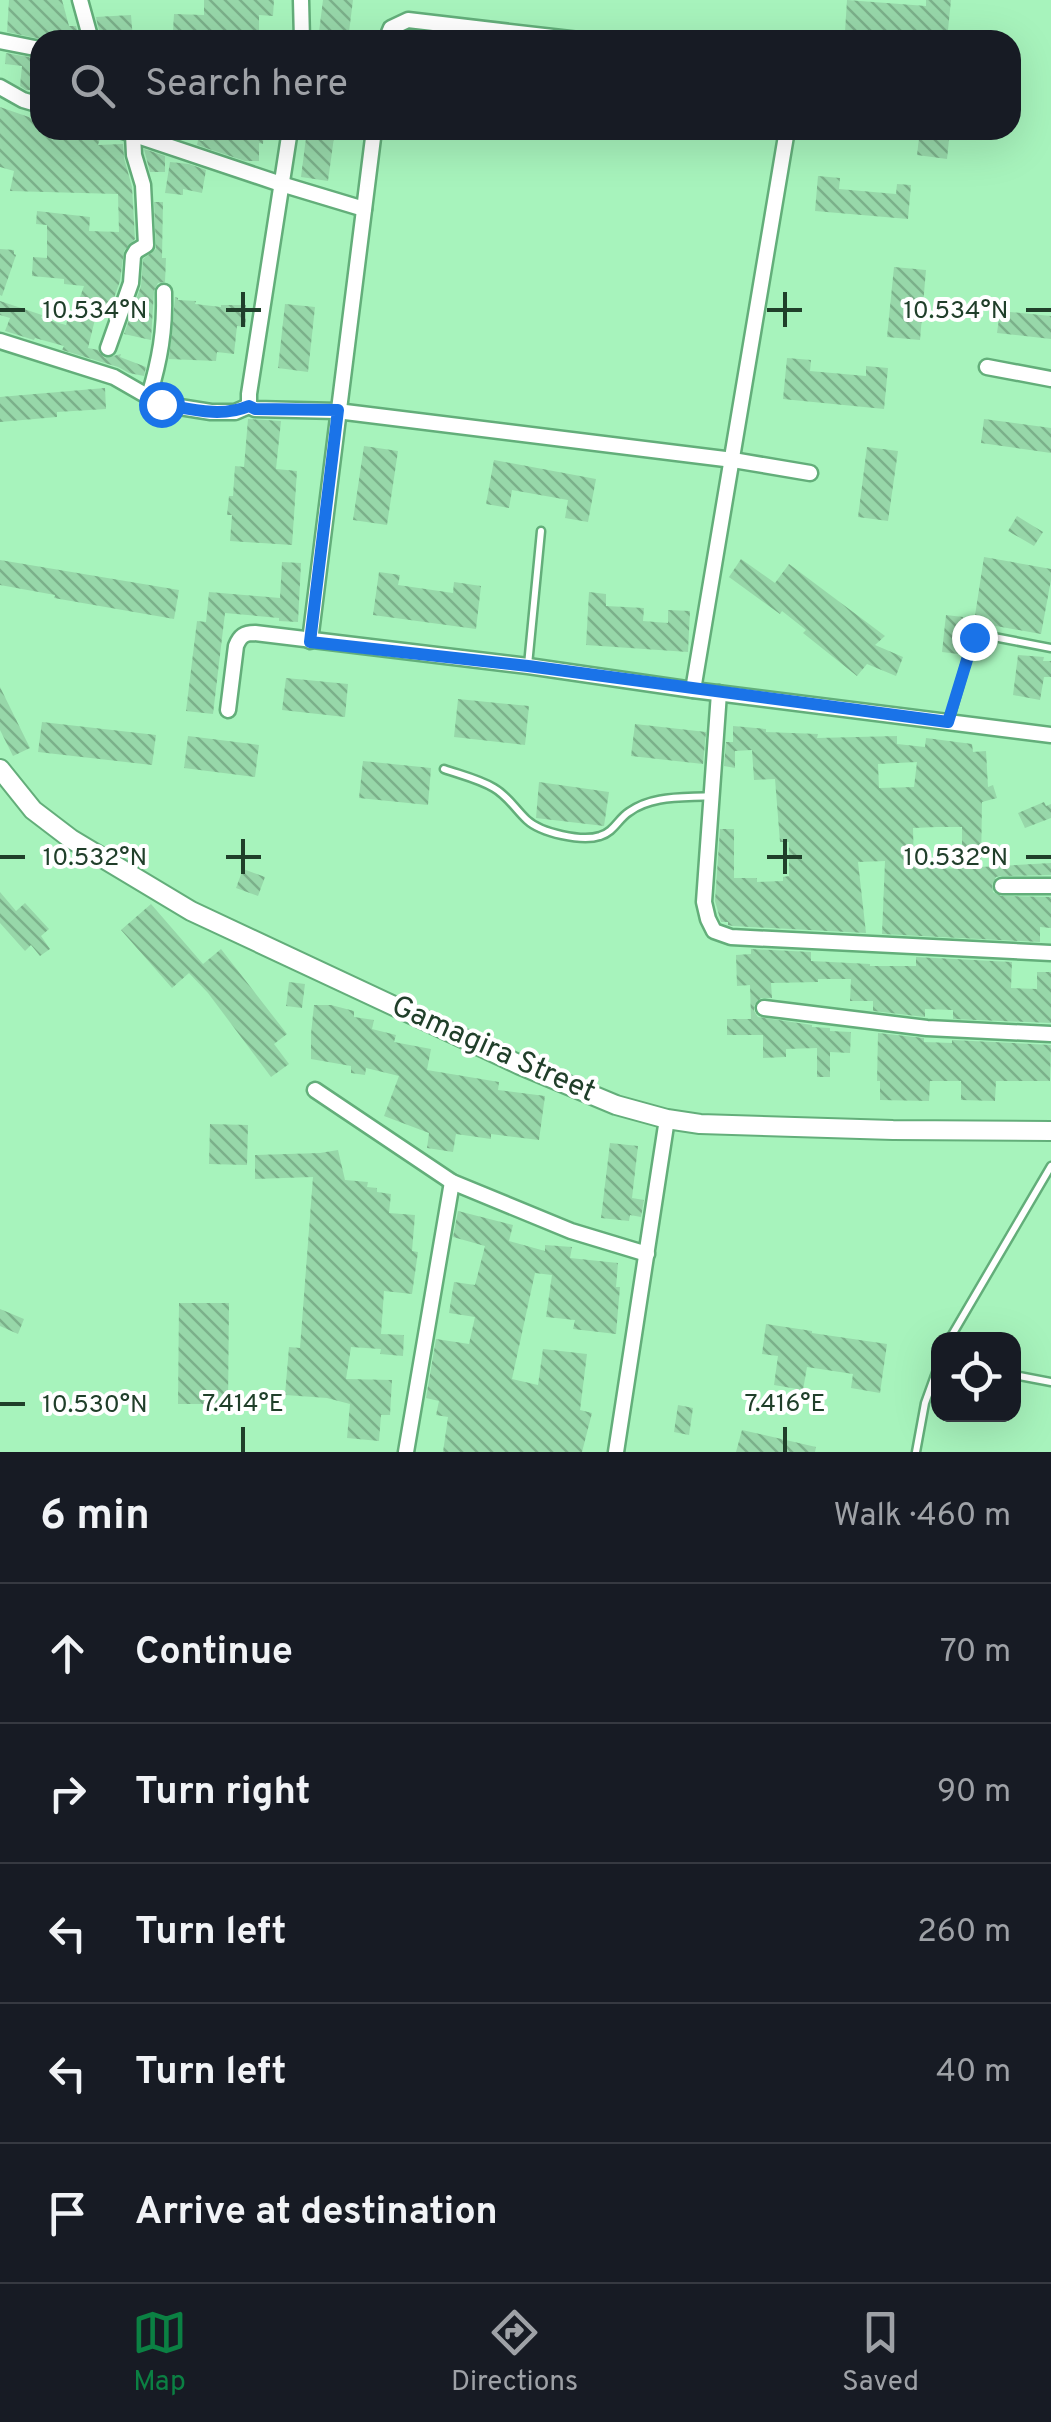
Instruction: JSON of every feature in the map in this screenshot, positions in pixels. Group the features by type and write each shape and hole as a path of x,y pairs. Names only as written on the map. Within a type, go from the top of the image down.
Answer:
{"street":[{"path":"80,0 88,30"},
{"path":"301,0 302,30"},
{"path":"390,30 408,20 494,30"},
{"path":"0,41 30,46"},
{"path":"0,87 30,102"},
{"path":"108,348 131,283 133,256 146,244 143,185 129,140"},
{"path":"151,140 364,209"},
{"path":"249,406 289,140"},
{"path":"310,642 373,140"},
{"path":"693,690 785,140"},
{"path":"149,396 165,329 164,292"},
{"path":"0,341 114,377 161,404 211,412 235,412 249,406 338,410 810,473"},
{"path":"987,367 1051,379"},
{"path":"228,710 236,646 240,638 254,634 1051,735"},
{"path":"718,693 704,902 714,931 731,937 1051,953"},
{"name":"Gamagira Street","path":"0,769 33,810 70,839 191,910 616,1105 700,1124 1051,1130"},
{"path":"1002,886 1051,886"},
{"path":"764,1008 927,1028 1051,1034"},
{"path":"315,1090 452,1182 571,1230 647,1254"},
{"path":"616,1452 667,1119"},
{"path":"406,1452 452,1182"}],"lane":[{"path":"528,666 541,530"},
{"path":"948,722 978,634 1051,648"},
{"path":"444,770 496,789 539,829 571,836 603,835 624,814 644,802 712,796"},
{"path":"955,1332 1051,1166"},
{"path":"1021,1376 1051,1382"},
{"path":"916,1452 931,1385"}],"building":[{"path":"9,0 62,0 69,26 76,26 77,30 30,30 30,37 7,32"},
{"path":"204,0 274,0 273,16 259,15 259,30 173,30 174,14 204,15"},
{"path":"323,0 353,0 349,30 319,30"},
{"path":"847,0 926,6 926,0 951,0 948,30 845,30"},
{"path":"131,15 132,30 99,30 96,17"},
{"path":"6,53 30,57 30,90 20,86 22,66 5,64"},
{"path":"0,107 30,118 30,140 123,144 132,187 135,239 124,251 120,281 108,315 97,311 88,348 98,350 105,358 121,354 120,357 146,367 144,376 62,350 64,346 5,331 10,318 0,315 0,301 66,325 71,322 84,286 64,284 64,279 32,276 33,257 47,258 47,225 36,224 37,211 90,217 89,231 119,232 118,194 10,191 14,171 0,167"},
{"path":"198,140 263,140 263,144 259,143 259,161 245,161 197,145"},
{"path":"306,140 334,140 328,181 301,177"},
{"path":"919,140 949,140 947,159 917,155"},
{"path":"144,149 165,156 165,172 150,172"},
{"path":"170,162 206,170 202,193 183,189 183,195 165,193"},
{"path":"818,176 840,178 839,189 896,194 897,184 911,185 908,219 815,211"},
{"path":"154,202 163,202 162,258 166,258 165,282 158,283 154,291 151,340 124,334 141,286 143,259 156,249"},
{"path":"0,249 14,250 16,255 2,296 0,295"},
{"path":"894,267 926,270 920,340 887,337"},
{"path":"175,297 221,307 246,305 246,327 237,326 234,354 217,352 216,361 169,359"},
{"path":"285,304 315,307 308,372 278,368"},
{"path":"1000,311 1051,316 1051,339 997,333"},
{"path":"787,358 811,360 810,371 866,376 866,366 888,368 884,409 783,399"},
{"path":"105,388 106,409 0,422 0,397"},
{"path":"248,419 281,421 276,469 297,471 292,545 230,541 229,496 233,496 235,466 244,467"},
{"path":"984,419 1051,428 1051,453 981,443"},
{"path":"364,446 398,451 387,525 353,520"},
{"path":"867,447 898,451 888,521 858,517"},
{"path":"494,460 596,479 588,522 565,518 568,500 512,490 509,508 486,504"},
{"path":"1017,516 1043,532 1034,546 1008,531"},
{"path":"984,557 1051,569 1041,634 974,622"},
{"path":"741,559 775,583 789,564 885,636 875,645 903,657 896,676 867,664 857,676 782,611 780,614 729,577"},
{"path":"0,560 179,590 174,619 0,585"},
{"path":"282,562 301,563 298,622 225,613 213,714 186,711 197,621 206,622 209,592 280,598"},
{"path":"379,572 400,575 398,585 453,593 454,582 481,586 476,629 373,615"},
{"path":"589,592 606,594 606,606 644,608 643,621 668,623 668,610 690,611 688,652 586,645"},
{"path":"946,615 963,617 958,654 942,652"},
{"path":"1018,655 1051,661 1051,677 1044,677 1040,700 1013,695"},
{"path":"286,678 348,684 345,717 282,710"},
{"path":"0,687 30,748 13,756 0,730"},
{"path":"458,699 529,706 525,745 454,737"},
{"path":"42,722 156,735 152,765 38,752"},
{"path":"635,724 706,732 703,764 631,756"},
{"path":"733,726 818,734 817,738 897,736 897,744 925,747 926,738 972,744 973,752 986,751 988,787 993,785 997,798 982,802 981,867 1051,863 1051,875 1001,876 992,885 993,892 1001,896 1051,897 1051,928 1040,927 1040,942 882,934 885,861 858,862 866,933 733,926 721,922 715,901 720,829 734,829 734,878 757,878 757,882 783,881 783,877 789,876 789,842 780,842 775,779 754,780 752,750 735,751 735,768 724,766 726,742 733,742","holes":["917,762 914,787 879,788 878,764","962,827 962,869 914,867 913,828"]},
{"path":"188,736 259,745 255,777 184,768"},
{"path":"363,761 431,768 428,805 359,798"},
{"path":"539,782 609,792 604,826 536,818"},
{"path":"1044,802 1046,806 1051,804 1051,818 1025,828 1018,813"},
{"path":"243,869 265,877 258,896 236,888"},
{"path":"0,892 16,911 25,903 49,929 41,936 50,949 40,956 31,945 25,951 0,923"},
{"path":"151,904 203,964 221,949 287,1034 274,1044 289,1064 271,1077 189,973 172,988 121,930"},
{"path":"751,949 811,952 811,961 870,966 916,966 916,957 1012,962 1011,988 1037,989 1037,972 1051,972 1051,1023 953,1019 953,1010 925,1009 925,1017 873,1011 873,1001 850,1001 851,979 771,983 772,998 761,998 754,1006 758,1017 851,1032 850,1053 830,1052 830,1077 817,1077 817,1048 786,1049 786,1057 763,1058 763,1035 727,1035 727,1019 751,1019 750,985 737,986 736,955 751,954"},
{"path":"289,982 305,984 302,1008 286,1006"},
{"path":"314,1005 354,1011 354,1017 374,1020 372,1029 396,1035 394,1042 431,1049 427,1070 499,1082 498,1090 545,1096 539,1140 456,1134 453,1152 427,1148 429,1133 384,1116 399,1076 366,1068 365,1075 351,1073 351,1066 311,1059"},
{"path":"878,1033 924,1038 924,1042 1051,1045 1050,1081 996,1081 995,1101 961,1100 961,1081 930,1081 929,1101 880,1100"},
{"path":"210,1124 248,1125 247,1165 209,1164"},
{"path":"610,1143 638,1146 632,1198 644,1200 641,1217 630,1215 629,1221 601,1218"},
{"path":"338,1150 345,1180 368,1182 367,1187 391,1194 389,1213 415,1215 412,1251 418,1252 412,1294 384,1291 381,1334 404,1335 403,1356 380,1354 381,1349 351,1347 346,1379 392,1380 390,1415 381,1415 379,1441 347,1438 350,1404 285,1395 289,1347 300,1348 313,1177 255,1179 255,1155"},
{"path":"458,1211 513,1225 509,1241 545,1251 545,1245 572,1247 570,1258 618,1263 616,1334 573,1329 575,1320 546,1317 552,1275 535,1273 512,1379 538,1385 543,1349 587,1354 580,1410 592,1413 582,1452 443,1452 448,1417 436,1415 439,1401 426,1398 436,1339 469,1344 475,1317 449,1313 454,1282 475,1285 485,1246 453,1237"},
{"path":"179,1303 229,1303 228,1404 178,1404"},
{"path":"0,1309 24,1319 18,1334 0,1326"},
{"path":"766,1324 887,1344 880,1393 851,1388 853,1374 807,1367 803,1390 774,1385 778,1356 762,1354"},
{"path":"678,1405 693,1408 689,1435 674,1432"},
{"path":"742,1430 816,1447 815,1452 736,1452"}],"route":[{"path":"161,404 211,412 235,412 249,406 338,410 310,642 528,666 948,722 974,637"}]}
